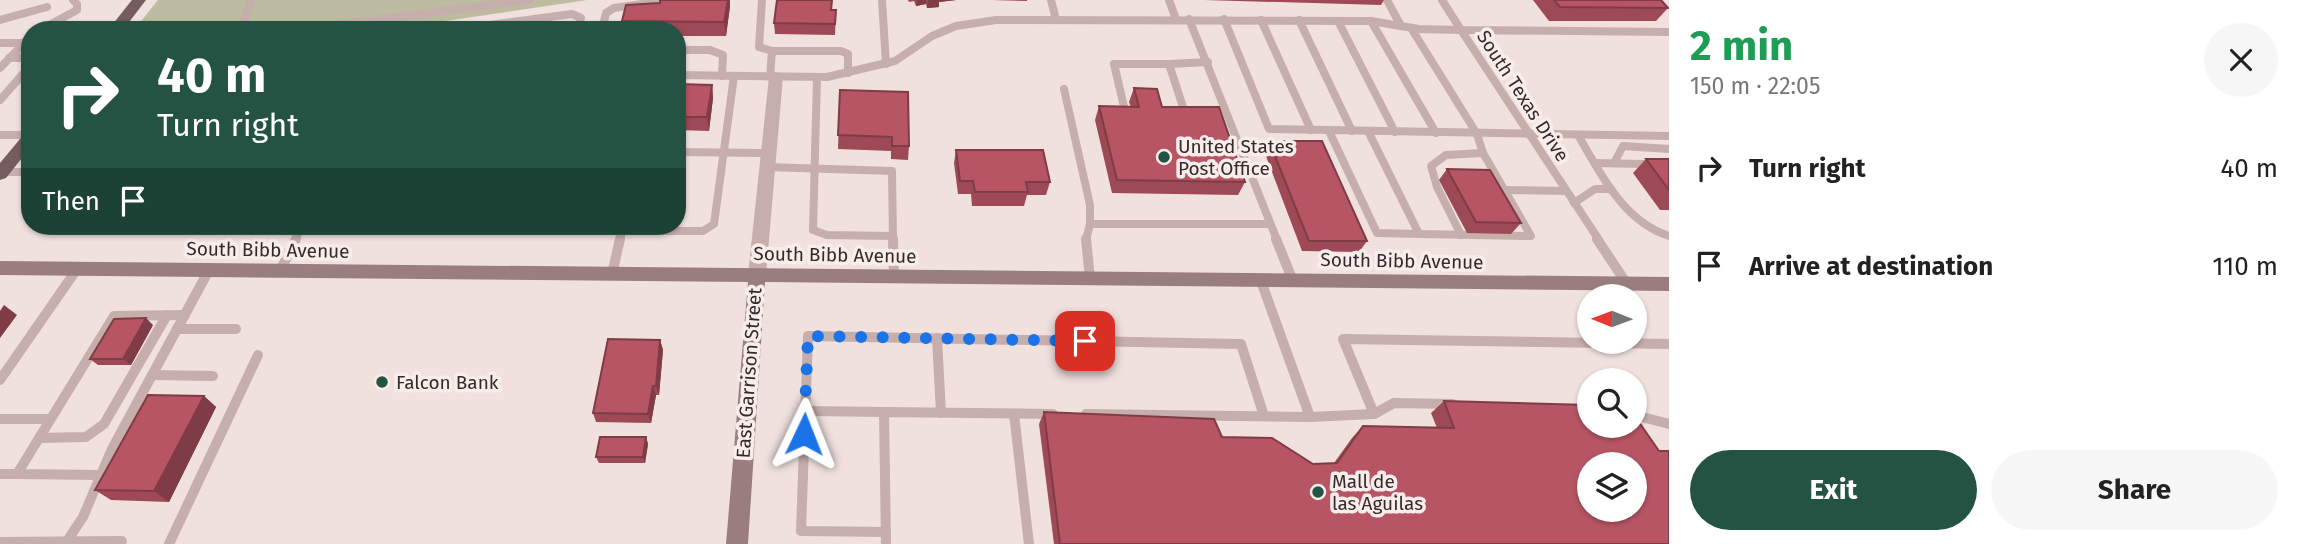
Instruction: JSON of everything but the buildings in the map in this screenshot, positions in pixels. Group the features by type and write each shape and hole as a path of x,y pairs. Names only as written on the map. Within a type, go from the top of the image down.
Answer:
{"main road":[{"path":"122,21 139,0"},
{"path":"1,173 21,147"},
{"name":"South Bibb Avenue","path":"0,268 1627,284"},
{"name":"East Garrison Street","path":"737,544 757,275"},
{"name":"South Bibb Avenue","path":"1647,284 1669,284"}],"street":[{"name":"East Garrison Street","path":"757,275 773,77"}],"lane":[{"path":"58,21 77,10 77,4 73,0"},
{"path":"244,21 251,0"},
{"path":"367,21 529,0"},
{"path":"604,21 606,13 614,8 670,0"},
{"path":"762,0 759,47 772,51 841,51 848,54 848,74"},
{"path":"882,0 886,64"},
{"path":"1051,0 1056,20"},
{"path":"1169,0 1176,19"},
{"path":"1387,0 1401,26"},
{"path":"1442,0 1461,30 1669,32"},
{"path":"0,20 47,2 49,21"},
{"path":"520,21 572,14 581,18 580,21"},
{"path":"532,21 535,18"},
{"path":"1189,19 1293,281"},
{"path":"1224,19 1269,129 1669,136"},
{"name":"South Texas Drive","path":"686,75 817,77 848,74 895,61 932,36 956,26 996,20 1371,21 1461,30 1627,284"},
{"path":"1261,20 1311,130"},
{"path":"1299,20 1352,131"},
{"path":"1338,21 1395,132"},
{"path":"1371,21 1436,133"},
{"path":"1329,131 1377,233 1531,236 1483,153 1477,134 1412,27"},
{"path":"0,43 21,43"},
{"path":"0,68 21,44"},
{"path":"686,50 710,50 723,55 722,76"},
{"path":"772,51 773,77"},
{"path":"9,58 21,58"},
{"path":"1125,111 1114,64 1208,62"},
{"path":"1169,64 1183,107"},
{"path":"0,100 21,76"},
{"path":"686,230 703,231 714,225 734,76"},
{"path":"817,77 813,230 827,235 893,236"},
{"path":"1064,89 1090,205 1090,224 1086,240 1090,279"},
{"path":"1368,131 1419,234"},
{"path":"0,135 21,136"},
{"path":"1578,135 1611,189 1630,214 1661,235 1669,236"},
{"path":"1614,163 1623,146 1669,149"},
{"path":"686,152 724,152 813,167 892,171 894,277"},
{"path":"1461,234 1437,187 1432,166 1447,155 1483,153"},
{"path":"1595,163 1645,164"},
{"path":"1,173 21,172"},
{"path":"1574,203 1595,189 1611,189"},
{"path":"1505,190 1566,191"},
{"path":"1090,224 1270,224"},
{"path":"280,271 297,235"},
{"path":"612,274 620,235"},
{"path":"0,380 77,269"},
{"path":"65,543 83,517 100,475 209,270"},
{"path":"1261,281 1310,417"},
{"path":"39,438 86,437 104,425 167,315"},
{"path":"18,474 114,316 185,315"},
{"path":"177,329 236,329"},
{"path":"884,412 886,538 801,531 808,336 1241,344 1265,416"},
{"path":"937,338 941,413"},
{"path":"1374,415 1343,339 1669,344"},
{"path":"169,544 258,355"},
{"path":"152,375 213,376"},
{"path":"1074,414 1310,417 1374,415 1394,403 1461,404"},
{"path":"805,411 1060,414"},
{"path":"1014,414 1029,544"},
{"path":"1647,418 1669,424"},
{"path":"0,419 50,419"},
{"path":"0,474 100,475"},
{"path":"0,542 121,541 120,544"}],"shaded area":[{"path":"158,0 587,0 445,21 141,21"}],"place":[{"name":"United States Post Office","path":"1164,157"},
{"name":"Falcon Bank","path":"382,382"},
{"name":"Mall de las Aguilas","path":"1318,492"}],"route":[{"path":"804,434 808,336 1085,341"}]}
